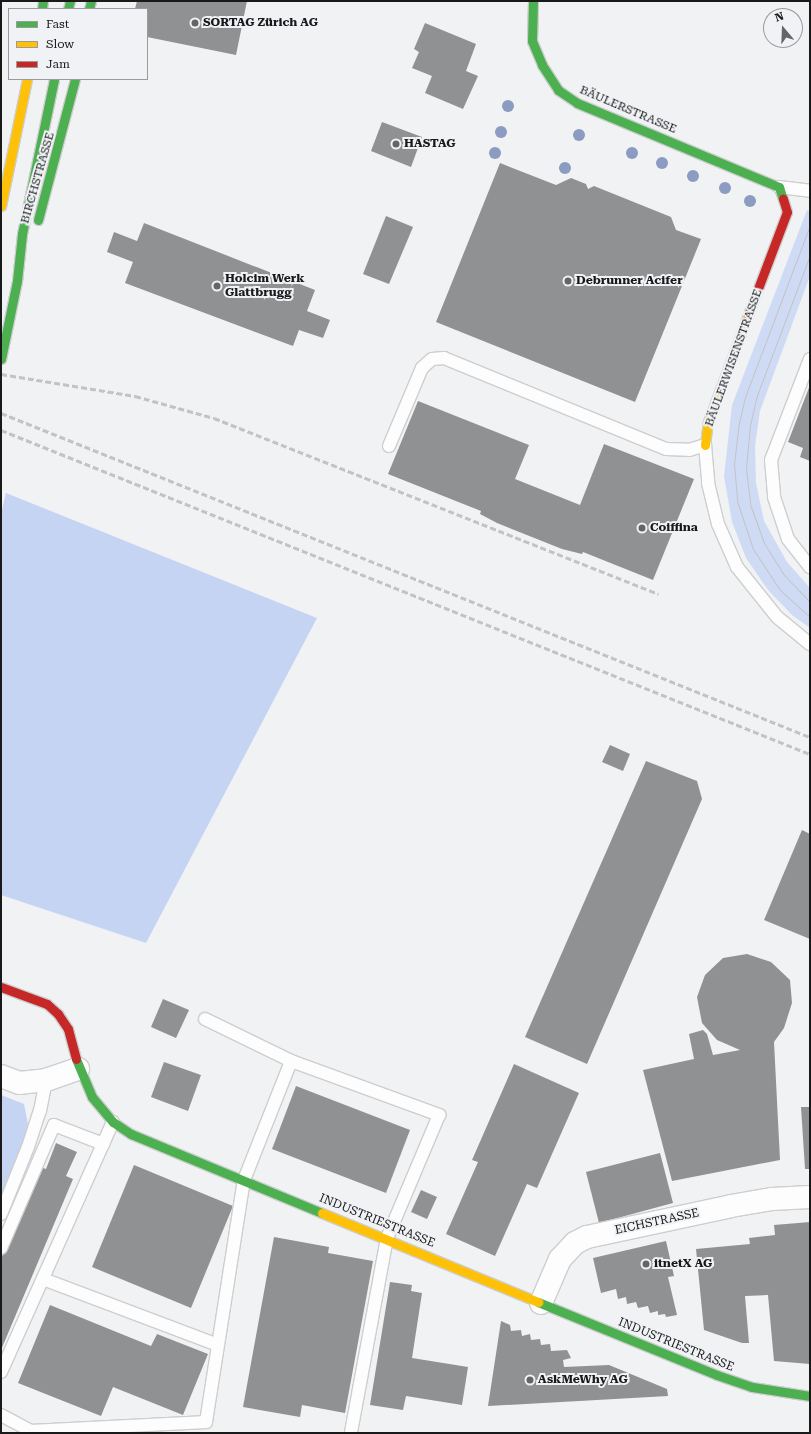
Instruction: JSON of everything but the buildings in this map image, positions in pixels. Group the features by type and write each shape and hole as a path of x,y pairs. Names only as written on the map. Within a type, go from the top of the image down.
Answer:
{"street":[{"name":"BÄULERSTRASSE","path":"533,1 531,9 532,41 542,65 558,90 577,103 779,187"},
{"path":"1,206 27,80"},
{"name":"BIRCHSTRASSE","path":"1,359 17,281 22,234 54,80"},
{"name":"BIRCHSTRASSE","path":"36,228 67,117 75,80"},
{"name":"BÄULERWISENSTRASSE","path":"705,445 708,422 787,212 779,187"},
{"name":"BIRCHSTRASSE","path":"17,281 32,242"},
{"name":"INDUSTRIESTRASSE","path":"1,987 32,997 47,1004 58,1014 68,1029 78,1069 92,1097 113,1122 131,1134 388,1238 717,1375 752,1387 810,1396"},
{"path":"1,1076 19,1083 46,1080 78,1069"},
{"name":"EICHSTRASSE","path":"541,1303 560,1259 575,1243 587,1237 731,1206 772,1199 810,1197"}],"lane":[{"path":"779,187 810,191"},
{"path":"389,446 422,368 432,359 444,358 666,449 689,450 705,445"},
{"path":"810,359 771,460 774,497 788,539 810,567"},
{"name":"BÄULERWISENSTRASSE","path":"705,445 708,483 718,524 736,567 777,617 810,644"},
{"path":"205,1019 291,1061 439,1115 388,1238 351,1433"},
{"path":"4,1419 31,1431 206,1422 244,1180 291,1061"},
{"path":"1,1214 31,1140 40,1111 46,1080"},
{"path":"1,1372 44,1280 113,1122"},
{"path":"1,1248 54,1125 103,1144"},
{"path":"44,1280 218,1344"}],"shaded area":[{"path":"807,210 810,212 810,276 760,411 755,446 756,483 764,521 787,562 810,588 810,628 792,615 768,590 746,558 732,522 724,476 732,405"},
{"path":"6,493 317,618 146,943 1,895 1,514"},
{"path":"1,1095 24,1104 28,1124 22,1150 1,1201"}],"tram line":[{"path":"810,225 745,397 739,422 734,464 737,501 753,549 780,590 810,617"},
{"path":"810,255 757,395 750,425 746,469 751,507 764,543 784,575 810,602"}],"railway":[{"path":"1,374 135,396 214,418 658,594"},
{"path":"1,413 810,737"},
{"path":"1,430 810,754"}],"traffic: fast":[{"path":"42,8 43,1"},
{"path":"68,8 70,1"},
{"path":"89,8 91,1"},
{"path":"533,1 532,41 542,65 558,90 577,103 779,187 783,199"},
{"path":"1,359 17,281 22,234 54,80"},
{"path":"38,220 75,80"},
{"path":"76,1059 92,1097 113,1122 131,1134 322,1213"},
{"path":"538,1302 717,1375 752,1387 810,1396"}],"traffic: slow":[{"path":"1,206 27,80"},
{"path":"705,445 708,422 748,315"},
{"path":"322,1213 538,1302"}],"traffic: jam":[{"path":"748,315 787,212 783,199"},
{"path":"1,987 47,1004 58,1014 68,1029 76,1059"}],"place":[{"name":"SORTAG Zürich AG","path":"195,23"},
{"name":"HASTAG","path":"396,144"},
{"name":"Debrunner Acifer","path":"568,281"},
{"name":"Holcim Werk Glattbrugg","path":"217,286"},
{"name":"Coiffina","path":"642,528"},
{"name":"itnetX AG","path":"646,1264"},
{"name":"AskMeWhy AG","path":"530,1380"}]}
